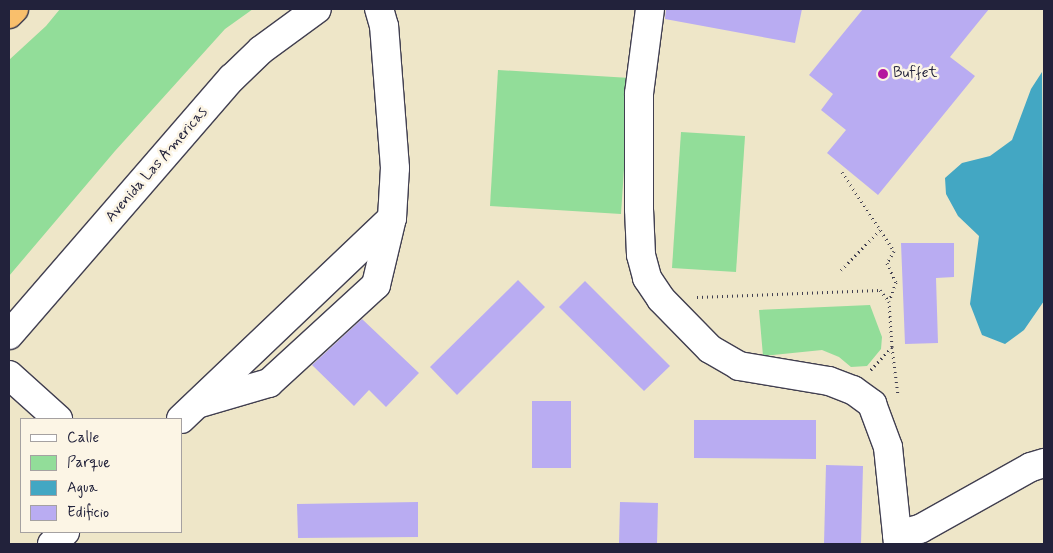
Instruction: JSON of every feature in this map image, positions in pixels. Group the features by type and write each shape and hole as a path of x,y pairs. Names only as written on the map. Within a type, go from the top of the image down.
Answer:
{"highway":[{"path":"9,14 14,9"}],"street":[{"name":"Avenida Las Americas","path":"9,336 232,78 261,50 317,9"},
{"path":"188,412 269,383 376,285 392,218 396,168 384,26 379,9"},
{"path":"650,9 640,94 639,218 641,255 647,278 662,299 710,349 740,366 838,384 853,390 872,404 881,422 888,447 898,540 1031,467 1044,463"},
{"path":"188,412 392,218"},
{"path":"9,375 57,418"},
{"path":"52,544 64,533"}],"path":[{"path":"842,172 894,250 887,263 896,282 889,301 898,396"},
{"path":"841,270 880,230"},
{"path":"662,299 808,290 880,290 889,301"},
{"path":"838,384 849,377 868,373 892,346"}],"green space":[{"path":"60,9 253,9 225,29 115,151 9,276 9,60 46,26"},
{"path":"498,70 630,78 621,214 490,206"},
{"path":"681,132 745,136 736,272 672,268"},
{"path":"870,305 882,337 881,349 867,366 851,367 839,357 822,350 763,356 759,310"}],"water":[{"path":"1042,72 1044,301 1024,330 1005,344 982,335 970,304 979,236 958,216 946,194 945,178 962,163 990,156 1012,140 1031,89"}],"building":[{"path":"666,9 802,9 795,43 665,19"},
{"path":"863,9 989,9 950,57 975,76 878,195 827,153 846,130 821,110 833,94 809,75"},
{"path":"901,243 954,243 954,277 936,278 938,343 905,344"},
{"path":"518,280 545,307 457,395 430,367"},
{"path":"585,281 670,366 644,391 559,307"},
{"path":"362,319 419,373 386,407 369,390 354,406 312,365"},
{"path":"532,401 571,401 571,468 532,468"},
{"path":"694,420 816,420 816,459 694,458"},
{"path":"826,465 863,466 861,544 824,544"},
{"path":"418,502 418,537 298,538 297,504"},
{"path":"620,502 658,503 657,544 619,544"}],"place":[{"name":"Buffet","path":"883,74"}]}
